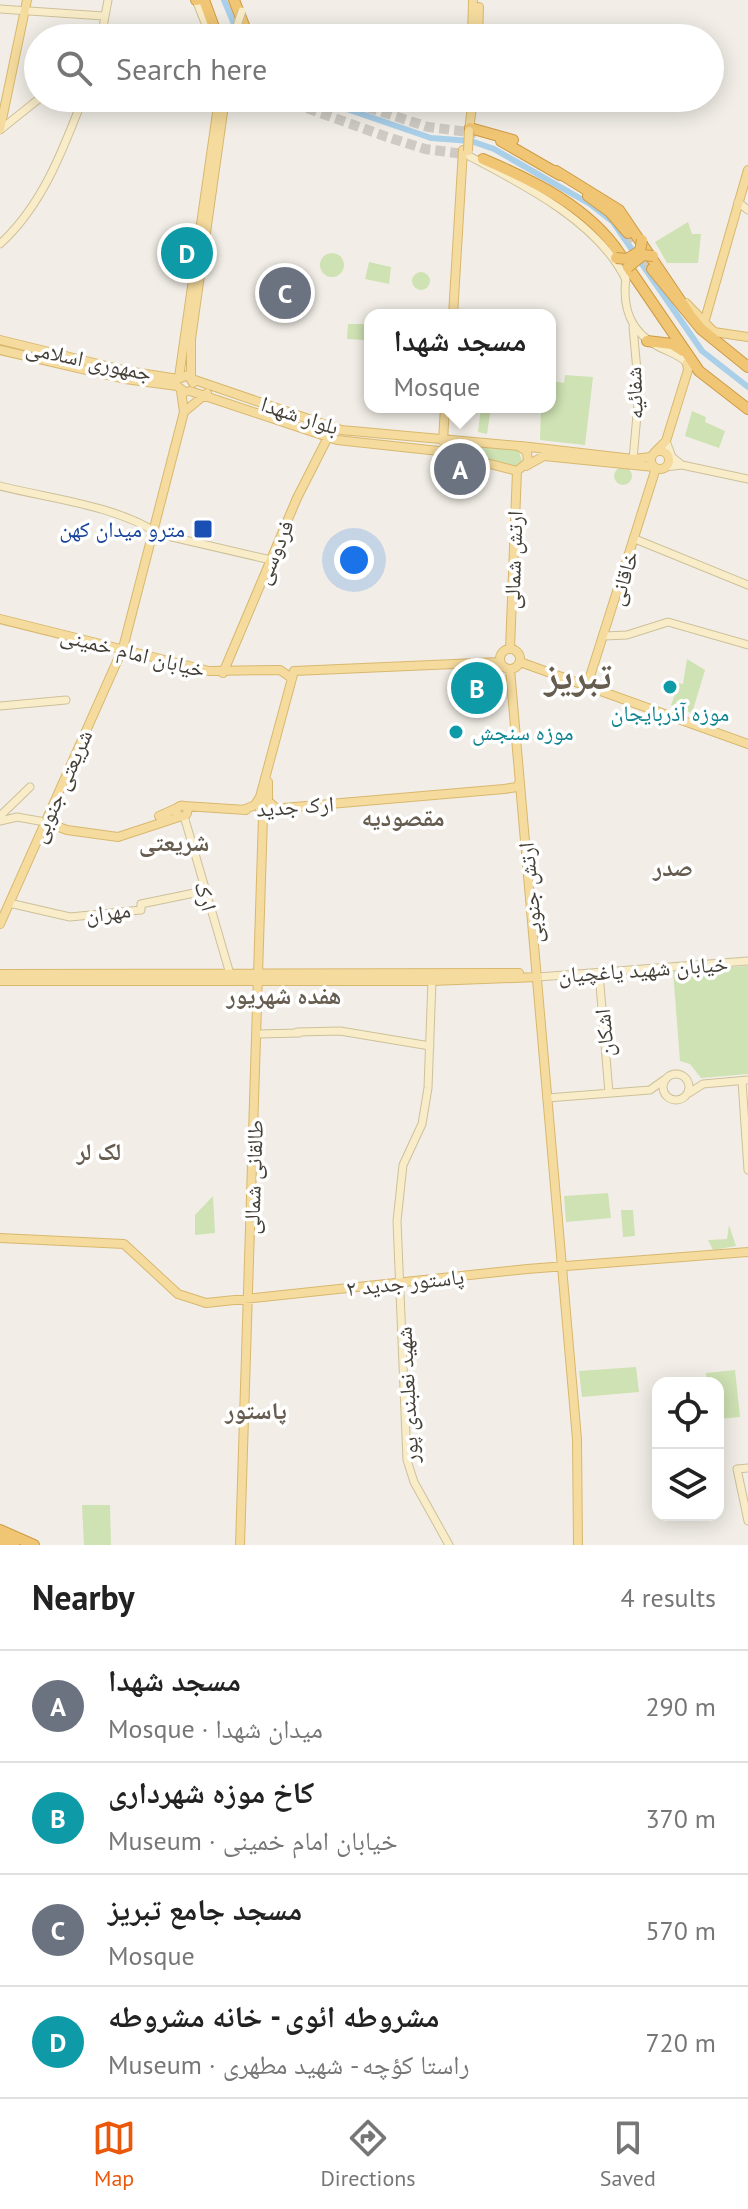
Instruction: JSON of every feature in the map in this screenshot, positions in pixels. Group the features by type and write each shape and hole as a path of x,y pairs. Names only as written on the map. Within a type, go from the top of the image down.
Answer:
{"highway":[{"path":"204,0 213,24"},
{"path":"234,0 243,24"},
{"path":"467,129 519,142 619,210 701,329 748,367"},
{"path":"501,141 588,188"},
{"path":"483,159 590,224 618,256 634,256 640,251 642,240"},
{"path":"556,171 610,212 628,233"},
{"path":"653,256 643,255 628,267 699,371 748,409"},
{"path":"652,269 669,294 688,312"},
{"path":"647,341 672,344 683,351"},
{"path":"703,367 748,401"},
{"path":"0,1539 14,1545"},
{"path":"0,1539 27,1545"},
{"path":"0,1539 34,1545"}],"main road":[{"path":"0,129 27,0"},
{"path":"475,24 476,0"},
{"path":"184,412 181,385 220,112"},
{"path":"453,309 469,112"},
{"path":"704,323 748,170"},
{"path":"678,294 704,323 720,334 748,337"},
{"name":"جمهوری اسلامی","path":"0,340 102,370"},
{"path":"181,385 192,378 187,345"},
{"name":"جمهوری اسلامی","path":"0,350 181,385"},
{"path":"637,462 653,455 666,441 688,370 687,363"},
{"name":"بلوار شهدا","path":"192,378 341,430 519,446 538,453 637,462"},
{"name":"بلوار شهدا","path":"181,385 328,437 457,455 521,469"},
{"path":"184,412 214,387"},
{"name":"شریعتی جنوبی","path":"0,924 123,648 184,412"},
{"path":"443,441 445,413"},
{"name":"فردوسی","path":"224,671 328,437"},
{"path":"457,455 453,449 460,440"},
{"name":"ارتش شمالی","path":"510,649 521,469 527,452 519,446"},
{"path":"521,469 538,453"},
{"path":"653,455 667,455 657,470"},
{"path":"653,455 657,470"},
{"path":"637,462 657,470"},
{"name":"خاقانی","path":"588,684 657,470"},
{"name":"خیابان امام خمینی","path":"0,619 224,671 280,670 290,677 299,669 497,662"},
{"path":"497,662 501,654 510,649 519,654 520,662"},
{"path":"497,662 510,669 520,662"},
{"path":"497,662 506,674 513,709"},
{"path":"520,662 748,744"},
{"name":"ارتش جنوبی","path":"510,669 517,785 547,1117"},
{"path":"243,810 255,805 260,797 290,677"},
{"path":"269,757 267,796 270,805 276,808"},
{"name":"ارک جدید","path":"182,813 211,808 276,808 517,785"},
{"name":"طالقانی شمالی","path":"240,1545 260,978 263,809 260,797"},
{"path":"45,822 123,831 182,813"},
{"path":"248,978 260,959 278,978"},
{"path":"0,974 230,974 248,978 259,996 278,978 432,981 471,977"},
{"path":"0,981 536,975"},
{"name":"ارتش جنوبی","path":"536,975 577,1439 578,1545"},
{"name":"پاستور جدید ۲","path":"0,1238 124,1244 192,1300 248,1300 561,1266 748,1252"}],"street":[{"path":"102,24 108,0"},
{"path":"196,0 205,24"},
{"path":"238,24 242,0"},
{"path":"0,9 103,16"},
{"path":"0,129 24,110"},
{"path":"0,244 16,230 46,184 77,112"},
{"path":"465,152 582,223 618,256 626,280"},
{"path":"738,202 748,210"},
{"path":"626,280 628,267"},
{"name":"شفائیه","path":"626,280 623,301 633,327 639,393 637,462"},
{"path":"633,327 647,341 687,363"},
{"path":"666,441 672,457 682,465"},
{"path":"657,470 682,465 748,479"},
{"path":"0,486 123,517 154,530 271,560"},
{"path":"635,539 748,585"},
{"path":"605,636 627,635 668,622 748,645"},
{"path":"0,706 66,700"},
{"path":"0,821 30,787"},
{"name":"ارک","path":"182,813 230,974"},
{"path":"0,821 24,819 45,822"},
{"name":"مهران","path":"9,903 75,917 141,910 141,904 204,891"},
{"name":"خیابان شهید یاغچیان","path":"536,975 748,961"},
{"name":"اشکان","path":"599,973 609,1093"},
{"name":"شهید نعلبندی پور","path":"432,981 430,1046 422,1124 401,1173 397,1221 407,1460 414,1482 449,1545"},
{"path":"258,1034 321,1030 430,1046"},
{"path":"650,1090 673,1074 703,1084 745,1081 748,1170"},
{"path":"684,1077 689,1086 688,1094"},
{"path":"664,1080 662,1088 668,1098"},
{"path":"547,1098 650,1090 678,1100 703,1084"},
{"path":"748,1468 737,1469 748,1521"}],"green space":[{"path":"688,222 692,234 701,234 698,263 667,263 655,242"},
{"path":"332,253 341,256 344,265 341,274 332,277 323,274 320,265 323,256"},
{"path":"369,262 391,267 389,284 365,279"},
{"path":"421,272 430,281 421,290 412,281"},
{"path":"348,324 364,324 364,340 347,339"},
{"path":"565,375 593,377 585,445 540,440 541,413 556,413 556,382 564,383"},
{"path":"692,411 706,417 705,422 725,431 719,448 685,436"},
{"path":"480,413 490,413 487,434 478,432"},
{"path":"460,443 518,449 523,463 515,468 457,453"},
{"path":"623,467 632,476 623,485 614,476"},
{"path":"687,659 705,670 692,713 671,705 679,683 683,684"},
{"path":"748,966 748,1074 701,1078 690,1064 680,1061 673,971"},
{"path":"608,1193 611,1218 566,1222 564,1196"},
{"path":"213,1196 215,1233 195,1235 195,1215"},
{"path":"621,1210 633,1210 635,1236 623,1237"},
{"path":"729,1225 736,1246 713,1250 708,1240 727,1239"},
{"path":"636,1367 639,1392 582,1397 579,1371"},
{"path":"735,1370 740,1417 724,1418 724,1377 706,1377 706,1373"},
{"path":"82,1505 110,1505 111,1545 84,1545"}],"waterway":[{"path":"224,0 234,24"},
{"path":"356,112 431,138 471,141 494,149 590,204 613,222 702,351 748,387"}],"tunnel":[{"path":"318,112 425,149 472,155"},
{"path":"382,112 428,127 476,133"},
{"path":"628,233 652,269"}],"place":[{"name":"مشروطه ائوی - خانه مشروطه","path":"187,253"},
{"name":"مسجد جامع تبریز","path":"285,293"},
{"name":"مسجد شهدا","path":"460,469"},
{"name":"مترو میدان کهن","path":"203,529"},
{"name":"موزه آذربایجان","path":"670,687"},
{"name":"کاخ موزه شهرداری","path":"477,688"},
{"name":"موزه سنجش","path":"456,732"}],"district":[{"name":"تبریز","path":"578,674"},
{"name":"مقصودیه","path":"403,817"},
{"name":"شریعتی","path":"174,842"},
{"name":"صدر","path":"673,867"},
{"name":"هفده شهریور","path":"284,995"},
{"name":"لک لر","path":"99,1151"},
{"name":"پاستور","path":"256,1410"}]}
